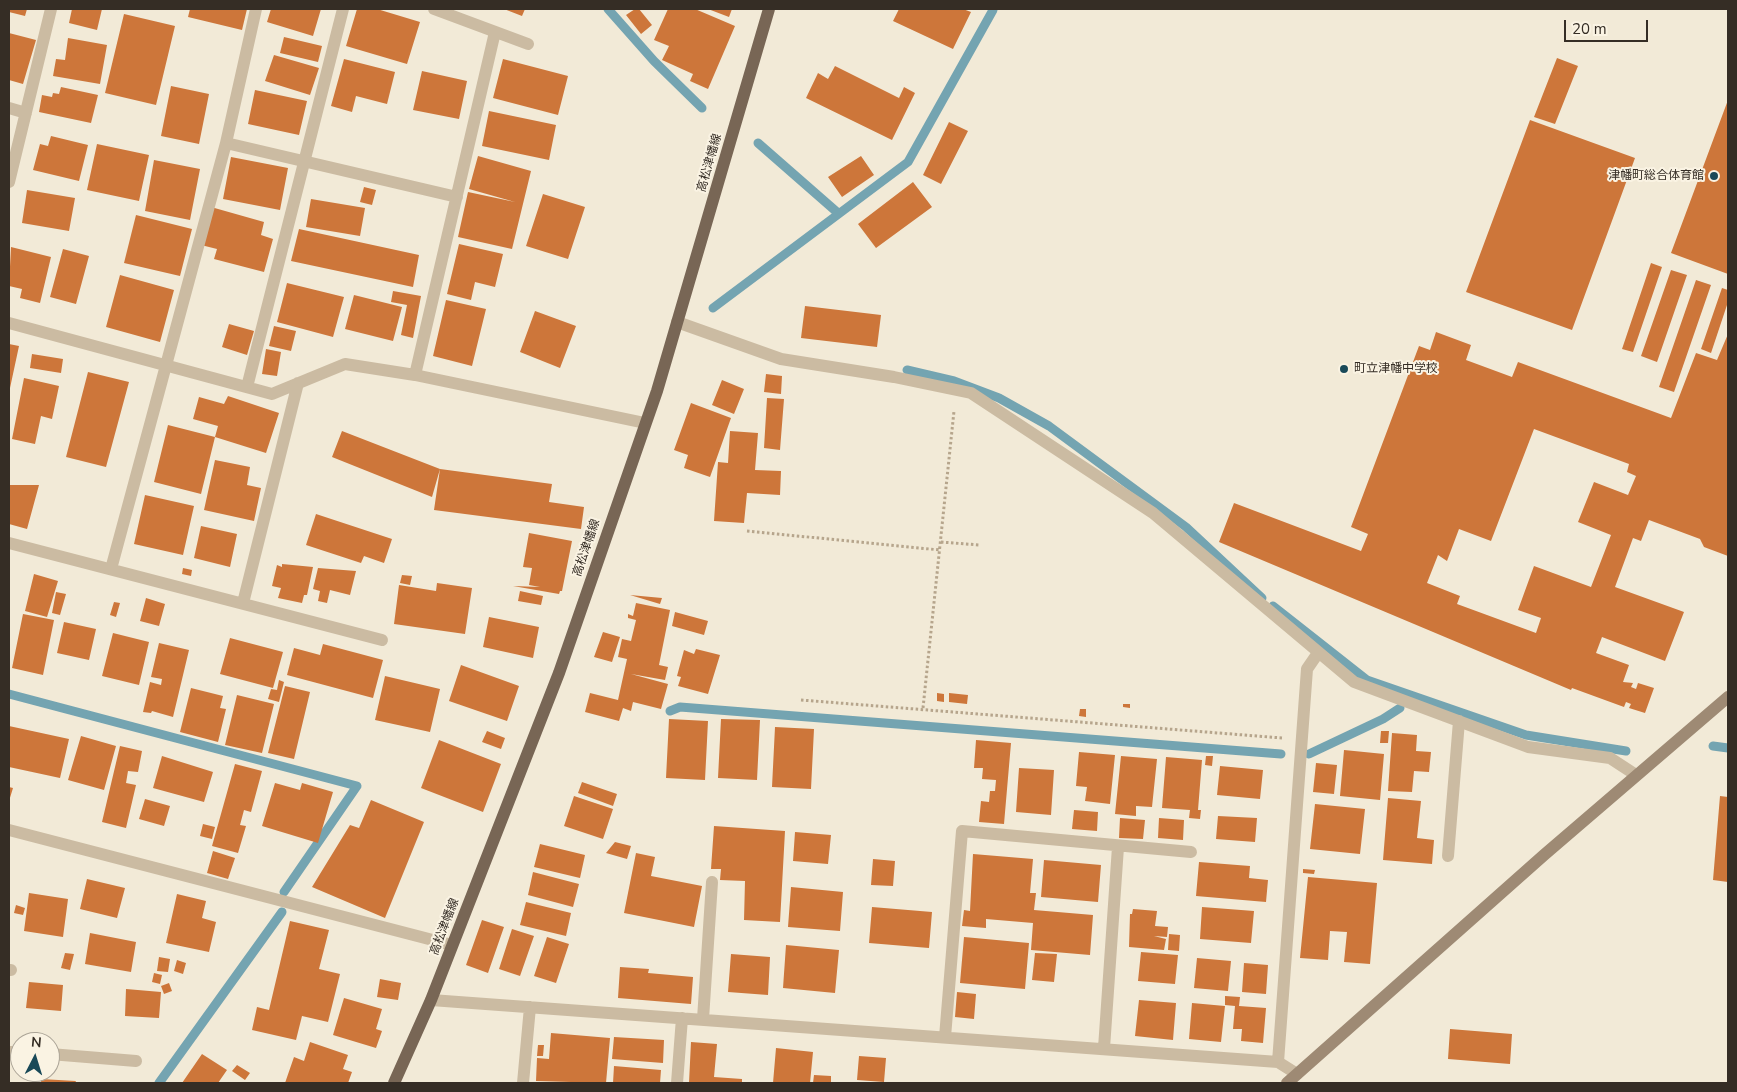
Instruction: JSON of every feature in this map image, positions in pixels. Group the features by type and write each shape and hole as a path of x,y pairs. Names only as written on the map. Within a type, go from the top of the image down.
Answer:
{"main road":[{"name":"高松津幡線","path":"394,1083 431,1000 559,672 657,390 769,9"}],"street":[{"path":"9,182 51,9"},
{"path":"111,568 164,365 226,143 256,9"},
{"path":"247,387 344,9"},
{"path":"434,9 528,44"},
{"path":"415,376 495,32"},
{"path":"9,108 26,113"},
{"path":"226,143 457,197"},
{"path":"678,322 780,359 894,377 972,393 1153,513 1354,682 1528,747 1610,758 1636,775"},
{"path":"9,323 272,394 345,364 415,376 645,423"},
{"path":"243,603 298,383"},
{"path":"9,543 382,640"},
{"path":"1278,1062 1307,668 1318,653"},
{"path":"1287,1083 1728,696"},
{"path":"1448,856 1459,722"},
{"path":"9,830 452,945"},
{"path":"945,1037 962,831 1118,847 1191,852"},
{"path":"1104,1048 1118,847"},
{"path":"703,1019 712,882"},
{"path":"431,1000 1278,1062 1297,1074"},
{"path":"523,1083 530,1007"},
{"path":"677,1083 682,1018"},
{"path":"60,1055 136,1060"}],"path":[{"path":"923,708 956,390"},
{"path":"747,531 940,550"},
{"path":"941,541 978,545"},
{"path":"802,700 1302,739"}],"building":[{"path":"9,9 27,9 25,16 9,12"},
{"path":"72,9 102,9 97,30 69,23"},
{"path":"190,9 247,9 242,30 188,17"},
{"path":"271,9 321,9 313,36 267,22"},
{"path":"357,9 377,9 420,22 407,64 346,46"},
{"path":"504,9 525,9 522,16"},
{"path":"635,9 639,9 652,25 641,34 626,15"},
{"path":"668,9 695,9 735,26 708,89 690,81 693,74 662,60 669,46 654,40"},
{"path":"708,9 732,9 729,17"},
{"path":"899,9 963,9 971,12 953,49 893,21"},
{"path":"124,14 175,26 156,105 105,93"},
{"path":"9,33 36,40 23,84 9,80"},
{"path":"284,37 322,46 318,62 280,53"},
{"path":"68,38 107,45 100,84 53,76 56,59 65,60"},
{"path":"274,55 319,68 310,95 265,81"},
{"path":"1557,58 1578,66 1555,124 1534,117"},
{"path":"344,59 395,72 387,104 356,96 352,112 331,106"},
{"path":"503,59 568,76 558,115 493,98"},
{"path":"835,66 899,98 904,87 915,93 892,140 806,98 818,73 828,79"},
{"path":"422,71 467,81 459,119 413,110"},
{"path":"171,86 209,94 199,144 161,136"},
{"path":"61,87 98,95 91,123 39,112 42,95 52,97 53,93 59,94"},
{"path":"255,90 307,101 299,135 248,124"},
{"name":"津幡町総合体育館","path":"1728,100 1728,274 1671,253"},
{"path":"489,111 556,125 549,160 482,146"},
{"path":"1530,120 1635,158 1572,330 1466,292"},
{"path":"949,122 968,131 941,184 923,175"},
{"path":"51,136 88,145 79,181 33,170 40,144 48,146"},
{"path":"97,144 149,155 139,201 87,190"},
{"path":"478,156 531,171 512,249 458,237 468,192 515,202 469,189"},
{"path":"861,156 874,175 842,197 828,177"},
{"path":"231,157 288,168 280,210 223,199"},
{"path":"154,160 200,169 190,220 145,211"},
{"path":"913,182 932,207 876,248 858,224"},
{"path":"364,187 376,190 372,205 360,202"},
{"path":"27,190 75,198 69,231 22,223"},
{"path":"543,194 585,207 568,259 526,246"},
{"path":"311,199 365,208 360,236 306,227"},
{"path":"211,207 264,222 261,235 273,239 264,272 214,259 217,249 201,245"},
{"path":"136,215 192,229 180,276 124,263"},
{"path":"299,229 419,255 413,287 291,261"},
{"path":"459,244 503,254 495,287 475,282 471,300 447,294"},
{"path":"11,247 51,257 40,303 20,298 22,289 9,286"},
{"path":"63,249 89,256 76,304 50,297"},
{"path":"1651,263 1662,267 1633,352 1622,349"},
{"path":"1671,270 1687,275 1657,362 1641,356"},
{"path":"120,275 174,290 160,342 106,327"},
{"path":"1696,280 1711,285 1674,392 1659,387"},
{"path":"287,283 344,297 333,337 277,322"},
{"path":"1722,288 1728,290 1728,302 1711,353 1701,349"},
{"path":"393,291 421,296 413,338 401,335 407,305 391,302"},
{"path":"354,295 402,307 393,341 345,329"},
{"path":"446,300 486,309 472,366 433,356"},
{"path":"805,306 881,315 877,347 801,338"},
{"path":"535,311 576,326 560,368 520,352"},
{"path":"229,324 254,331 247,355 222,347"},
{"path":"274,326 296,331 291,351 269,346"},
{"path":"1436,332 1471,345 1466,360 1512,377 1518,362 1671,418 1696,353 1717,360 1728,334 1728,556 1704,547 1700,539 1649,520 1641,541 1633,538 1615,587 1684,612 1665,661 1602,637 1596,653 1629,665 1623,682 1633,683 1631,687 1636,689 1638,683 1654,688 1645,713 1629,708 1631,704 1626,702 1624,707 1572,688 1571,690 1219,542 1234,503 1361,551 1368,534 1351,527 1419,346 1430,350","holes":["1534,429 1629,464 1627,472 1636,476 1628,495 1594,482 1578,522 1611,535 1591,587 1534,566 1518,610 1541,618 1536,633 1457,604 1460,596 1427,583 1438,555 1447,561 1459,529 1491,541"]},
{"path":"9,344 19,346 10,388 9,388"},
{"path":"266,349 281,352 277,376 262,374"},
{"path":"32,354 63,359 61,373 30,368"},
{"path":"88,372 129,382 106,467 66,457"},
{"path":"766,374 782,376 781,394 764,392"},
{"path":"24,378 59,386 52,419 41,416 35,444 12,439"},
{"path":"722,380 744,389 734,414 712,405"},
{"path":"228,396 279,413 266,453 215,437 218,426 193,419 199,397 224,404"},
{"path":"767,398 784,399 780,450 764,448"},
{"path":"691,403 731,418 710,477 684,468 688,455 674,450"},
{"path":"168,425 215,437 201,494 154,482"},
{"path":"342,431 440,469 432,497 332,457"},
{"path":"730,431 758,433 755,470 781,471 780,495 747,493 744,523 714,521 718,462 728,463"},
{"path":"215,460 250,467 247,485 261,488 254,521 204,510"},
{"path":"440,469 552,484 549,502 584,507 581,529 434,510"},
{"path":"9,485 39,485 27,529 9,524"},
{"path":"145,495 194,506 183,555 134,544"},
{"path":"316,514 392,539 384,563 364,556 361,563 306,545"},
{"path":"201,526 237,534 230,567 194,558"},
{"path":"529,533 572,541 562,591 559,594 513,586 540,587 529,585 532,568 523,567"},
{"path":"282,564 313,567 307,595 304,595 302,603 278,598 281,588 272,586 277,565 282,567"},
{"path":"183,568 192,570 191,576 182,574"},
{"path":"318,568 356,571 350,595 330,590 327,603 318,601 320,591 313,589"},
{"path":"34,574 58,581 47,617 25,611"},
{"path":"402,575 412,576 410,585 400,583"},
{"path":"437,583 472,588 465,634 394,624 399,585 436,591"},
{"path":"520,591 543,596 541,605 518,601"},
{"path":"56,592 66,594 60,615 52,613"},
{"path":"630,595 662,598 660,604"},
{"path":"146,598 165,604 159,626 140,621"},
{"path":"114,602 120,603 116,617 110,615"},
{"path":"636,603 670,610 659,665 668,667 665,680 631,674 668,684 661,709 633,702 631,711 623,708 619,721 585,712 590,693 618,700 627,659 618,657 622,639 631,641 636,620 628,618 628,614 633,616"},
{"path":"675,612 708,621 704,635 672,626"},
{"path":"23,614 54,620 43,675 12,668"},
{"path":"489,617 539,627 533,658 483,647"},
{"path":"64,622 96,629 89,660 57,653"},
{"path":"603,632 620,637 612,662 594,657"},
{"path":"113,633 149,642 139,685 102,676"},
{"path":"230,638 283,652 273,688 220,674"},
{"path":"159,643 189,650 173,717 152,711 151,713 143,712 150,682 161,685 162,679 151,677"},
{"path":"323,644 383,660 373,698 287,675 294,648 320,655"},
{"path":"696,649 720,655 708,694 678,686 681,677 677,676 684,650 694,654"},
{"path":"461,665 519,686 507,721 449,701"},
{"path":"385,676 440,689 430,732 375,720"},
{"path":"279,680 284,682 279,702 268,699 271,689 277,690"},
{"path":"285,686 310,692 294,759 268,753"},
{"path":"191,688 223,696 220,708 226,709 218,742 180,732"},
{"path":"937,693 944,694 944,702 937,701"},
{"path":"949,693 968,695 967,704 949,702"},
{"path":"237,695 274,704 262,753 225,745"},
{"path":"1123,704 1130,704 1130,708 1123,707"},
{"path":"1080,709 1086,709 1086,717 1079,716"},
{"path":"669,719 708,721 705,780 666,778"},
{"path":"721,719 760,720 757,780 718,778"},
{"path":"9,726 69,739 60,778 9,767"},
{"path":"775,727 814,729 811,789 772,787"},
{"path":"487,731 505,738 501,749 482,742"},
{"path":"1381,731 1389,731 1388,743 1380,743"},
{"path":"1392,733 1417,735 1416,751 1431,752 1429,772 1414,771 1412,792 1388,791"},
{"path":"81,736 116,746 104,790 68,780"},
{"path":"439,740 501,764 483,812 421,788"},
{"path":"976,740 1011,743 1004,824 979,822 981,801 989,802 990,791 995,791 996,780 982,779 983,768 974,768"},
{"path":"120,746 142,751 138,772 128,771 126,783 136,785 126,828 102,822"},
{"path":"1344,750 1384,754 1380,800 1340,796"},
{"path":"1079,752 1115,755 1110,804 1085,801 1087,787 1076,786"},
{"path":"162,756 213,772 204,802 153,788"},
{"path":"1121,756 1157,759 1152,807 1136,806 1136,816 1115,814"},
{"path":"1206,756 1213,756 1212,766 1205,765"},
{"path":"1166,757 1202,760 1198,810 1201,810 1200,819 1189,818 1190,810 1162,808"},
{"path":"1316,763 1337,765 1334,794 1313,792"},
{"path":"235,764 262,771 251,812 244,810 240,825 246,826 238,853 212,846"},
{"path":"1220,766 1263,770 1260,799 1217,795"},
{"path":"1019,768 1054,770 1051,815 1016,812"},
{"path":"582,782 617,794 613,806 578,793"},
{"path":"275,783 300,790 302,783 333,792 318,843 262,826"},
{"path":"9,787 13,788 9,801"},
{"path":"574,796 613,809 603,839 564,826"},
{"path":"1720,796 1728,797 1728,882 1713,880"},
{"path":"1388,798 1421,801 1417,838 1434,840 1432,864 1383,860"},
{"path":"145,799 170,806 164,826 139,819"},
{"path":"371,800 424,822 385,918 312,887 350,825 359,828"},
{"path":"1315,804 1365,809 1360,854 1310,849"},
{"path":"1074,810 1098,812 1097,831 1072,829"},
{"path":"1218,816 1257,818 1255,842 1216,839"},
{"path":"1120,818 1145,820 1143,839 1119,838"},
{"path":"1159,818 1184,820 1183,840 1158,838"},
{"path":"203,824 215,827 212,839 200,836"},
{"path":"714,826 785,831 780,922 744,920 745,881 720,880 721,869 711,869"},
{"path":"795,832 831,835 828,864 793,861"},
{"path":"615,842 631,846 627,859 606,853"},
{"path":"540,844 585,855 580,878 534,867"},
{"path":"213,851 235,858 228,879 207,873"},
{"path":"636,853 655,857 651,876 702,886 694,927 624,913"},
{"path":"973,854 1033,859 1030,893 1036,893 1034,910 1093,915 1090,955 1031,950 1033,923 986,919 986,928 962,926 964,910 970,911"},
{"path":"873,859 895,861 893,886 871,885"},
{"path":"1044,860 1101,865 1098,902 1041,897"},
{"path":"1199,862 1250,866 1249,878 1268,880 1266,902 1196,896"},
{"path":"1303,869 1315,870 1314,874 1303,873"},
{"path":"533,872 579,884 573,907 528,895"},
{"path":"1308,877 1377,883 1370,964 1344,962 1347,932 1330,931 1328,960 1300,958"},
{"path":"87,879 125,888 117,918 80,909"},
{"path":"791,887 843,892 840,931 788,927"},
{"path":"29,893 68,899 63,937 24,931"},
{"path":"177,894 206,901 202,918 216,922 209,952 166,943"},
{"path":"526,902 571,913 566,936 520,925"},
{"path":"16,905 25,908 23,915 14,913"},
{"path":"872,907 932,912 929,948 869,943"},
{"path":"1202,907 1254,911 1251,943 1200,939"},
{"path":"1133,909 1157,911 1155,926 1168,927 1167,937 1154,936 1166,939 1164,950 1129,947 1130,914 1132,914"},
{"path":"482,920 504,927 488,973 466,965"},
{"path":"290,921 329,930 319,969 340,974 328,1022 302,1016 296,1040 252,1030 257,1007 269,1010"},
{"path":"512,929 534,936 520,976 499,969"},
{"path":"90,933 136,942 131,972 85,964"},
{"path":"1169,934 1180,935 1179,951 1168,950"},
{"path":"547,937 569,944 556,983 534,976"},
{"path":"964,937 1029,943 1025,989 960,983"},
{"path":"786,945 839,950 835,993 783,988"},
{"path":"1141,952 1178,955 1175,984 1138,981"},
{"path":"65,953 74,954 70,970 61,968"},
{"path":"1035,953 1057,954 1054,982 1032,980"},
{"path":"731,954 770,957 768,995 728,992"},
{"path":"159,957 170,959 168,972 157,971"},
{"path":"1197,958 1231,961 1228,991 1194,988"},
{"path":"177,960 186,963 183,974 174,971"},
{"path":"1244,963 1268,965 1266,994 1242,992"},
{"path":"620,967 649,969 648,973 693,977 691,1004 618,998"},
{"path":"154,973 162,975 160,984 152,982"},
{"path":"380,979 401,983 398,1000 377,997"},
{"path":"29,982 63,985 61,1011 26,1008"},
{"path":"169,983 172,991 164,994 161,986"},
{"path":"126,989 161,992 159,1018 125,1016"},
{"path":"957,992 976,994 974,1019 955,1017"},
{"path":"1225,996 1240,997 1239,1006 1266,1008 1263,1043 1241,1041 1242,1029 1233,1029 1235,1006 1225,1005"},
{"path":"344,998 382,1009 376,1029 382,1031 376,1048 333,1035"},
{"path":"1139,1000 1176,1003 1173,1040 1135,1036"},
{"path":"1192,1003 1225,1006 1221,1042 1189,1039"},
{"path":"1450,1029 1512,1034 1510,1064 1448,1059"},
{"path":"551,1033 610,1038 606,1083 536,1081 537,1058 549,1059"},
{"path":"614,1037 664,1040 663,1063 612,1059"},
{"path":"310,1042 348,1055 343,1069 352,1072 348,1083 285,1083 294,1057 304,1061"},
{"path":"691,1042 717,1044 714,1077 742,1079 742,1083 689,1083"},
{"path":"538,1045 544,1045 543,1056 537,1056"},
{"path":"776,1048 813,1052 810,1083 773,1083"},
{"path":"202,1054 227,1070 218,1083 182,1083"},
{"path":"859,1056 886,1058 884,1082 857,1080"},
{"path":"237,1065 250,1073 245,1080 232,1071"},
{"path":"614,1066 661,1070 660,1083 613,1083"},
{"path":"814,1075 831,1076 831,1083 813,1083"},
{"path":"60,1080 76,1081 75,1083 41,1083 60,1082"}],"waterway":[{"path":"608,9 654,61 702,108"},
{"path":"713,308 908,162 993,10"},
{"path":"758,143 838,213"},
{"path":"907,370 954,381 999,398 1049,426 1186,527 1262,598"},
{"path":"1273,606 1367,680 1526,735 1626,751"},
{"path":"9,694 357,786 284,892"},
{"path":"670,711 680,707 1281,754"},
{"path":"1309,754 1383,719 1400,708"},
{"path":"1713,746 1728,748"},
{"path":"159,1083 282,912"}],"place":[{"name":"津幡町総合体育館","path":"1714,176"},
{"name":"町立津幡中学校","path":"1344,369"}]}
